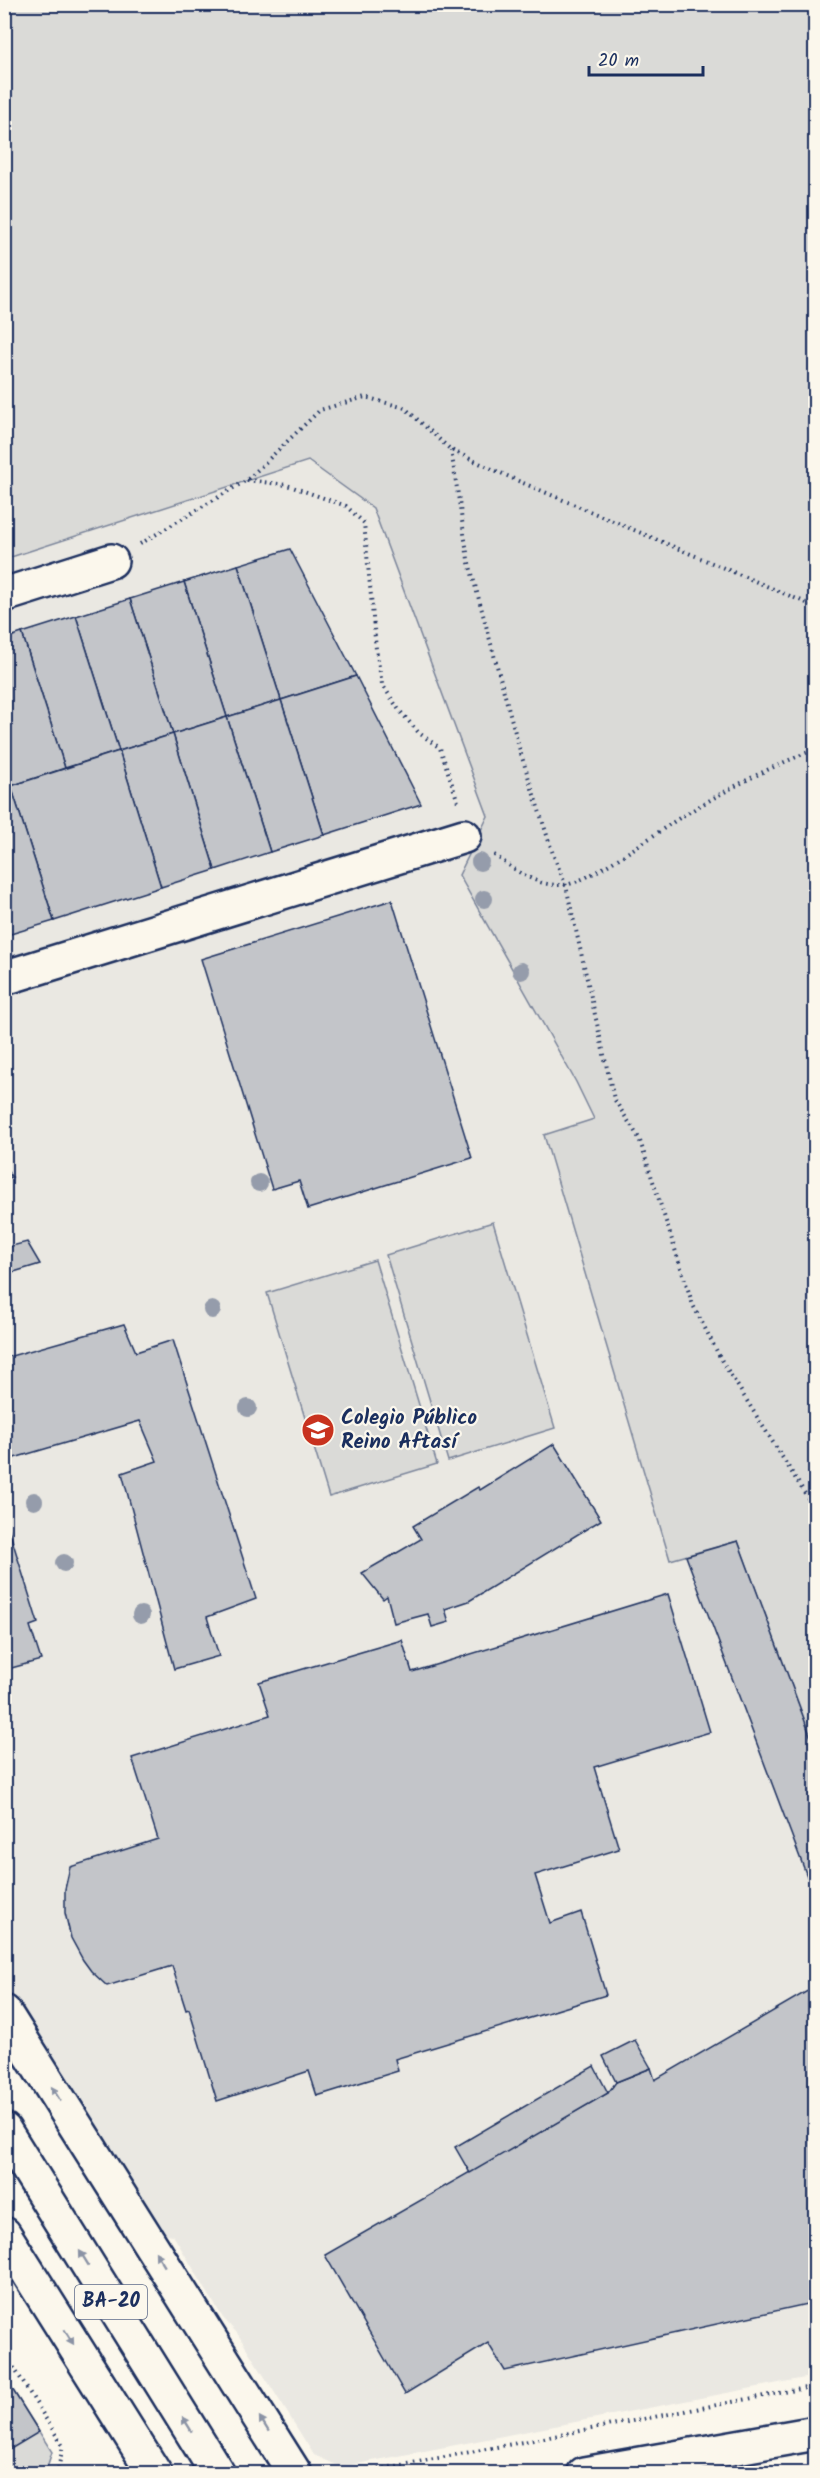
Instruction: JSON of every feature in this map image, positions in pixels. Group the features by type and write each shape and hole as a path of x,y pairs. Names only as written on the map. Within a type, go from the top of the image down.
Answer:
{"main road":[{"path":"4,595 111,561"},
{"path":"4,978 464,836"},
{"path":"4,2012 295,2474"},
{"name":"BA-20","path":"4,2130 218,2474"},
{"name":"BA-20","path":"4,2234 154,2474"},
{"path":"584,2474 816,2433"}],"path":[{"path":"111,561 247,480 320,410 365,397 405,408 451,450 516,480 816,607"},
{"path":"451,450 468,559 520,750 566,886 614,1099 639,1138 693,1305 722,1361 816,1511"},
{"path":"247,480 287,485 346,506 364,523 376,649 382,684 399,710 419,733 440,748 457,798 464,836 538,883 566,886 601,869 682,817 766,769 816,749"},
{"path":"4,2352 63,2446 57,2474"},
{"path":"355,2474 816,2385"}],"shaded area":[{"path":"9,4 815,5 815,1751 738,1541 670,1560 544,1135 594,1119 576,1082 459,875 488,816 373,508 308,461 5,559 5,8"},
{"path":"308,461 373,508 488,816 459,875 576,1082 594,1120 544,1136 670,1560 738,1541 815,1751 815,2376 341,2467 314,2455 237,2333 223,2318 173,2235 155,2232 5,1991 5,559"},
{"path":"493,1222 555,1428 448,1461 386,1255"},
{"path":"375,1260 437,1464 329,1497 267,1293"},
{"path":"4,2376 52,2452 45,2473 5,2473"}],"building":[{"path":"290,549 356,676 281,700 238,565"},
{"path":"238,565 281,700 227,717 184,582"},
{"path":"184,582 227,717 173,734 130,599"},
{"path":"130,599 173,734 119,751 76,616"},
{"path":"76,616 119,751 65,768 22,633"},
{"path":"22,633 65,768 11,786 4,765 4,639"},
{"path":"356,676 421,804 324,835 281,700"},
{"path":"281,700 324,835 270,852 227,717"},
{"path":"227,717 270,852 215,870 173,734"},
{"path":"173,734 215,870 161,887 119,751"},
{"path":"119,751 161,887 54,921 11,786"},
{"path":"4,765 11,786 4,788"},
{"path":"11,786 54,921 4,936 4,788"},
{"path":"392,900 472,1158 308,1209 299,1181 272,1189 201,959"},
{"path":"4,1167 12,1177 4,1179"},
{"path":"27,1242 40,1264 4,1275 4,1248"},
{"path":"124,1324 136,1352 173,1340 256,1599 207,1617 219,1656 174,1669 122,1473 157,1461 140,1421 4,1461 4,1358"},
{"path":"554,1444 601,1520 469,1601 445,1609 449,1622 432,1627 428,1614 394,1623 387,1596 383,1599 362,1573 421,1539 413,1526 478,1487 480,1490"},
{"path":"4,1514 38,1623 30,1626 41,1660 4,1670 4,1633 11,1632 4,1612"},
{"path":"738,1541 816,1751 816,1900 686,1556"},
{"path":"668,1594 710,1732 594,1767 619,1849 535,1875 550,1923 581,1912 606,1995 395,2059 398,2071 317,2096 309,2071 217,2101 189,2009 186,2010 172,1966 107,1986 83,1960 71,1938 65,1913 65,1889 70,1867 158,1839 132,1758 270,1715 259,1682 402,1640 412,1672"},
{"path":"816,1986 816,2302 505,2371 488,2343 405,2394 325,2255 608,2093 616,2082 651,2068 655,2080"},
{"path":"635,2040 651,2068 616,2082 603,2056"},
{"path":"594,2066 608,2093 470,2173 455,2147"},
{"path":"4,2376 39,2432 4,2453"}],"place":[{"name":"Colegio Público Reino Aftasí","path":"318,1430"}]}
